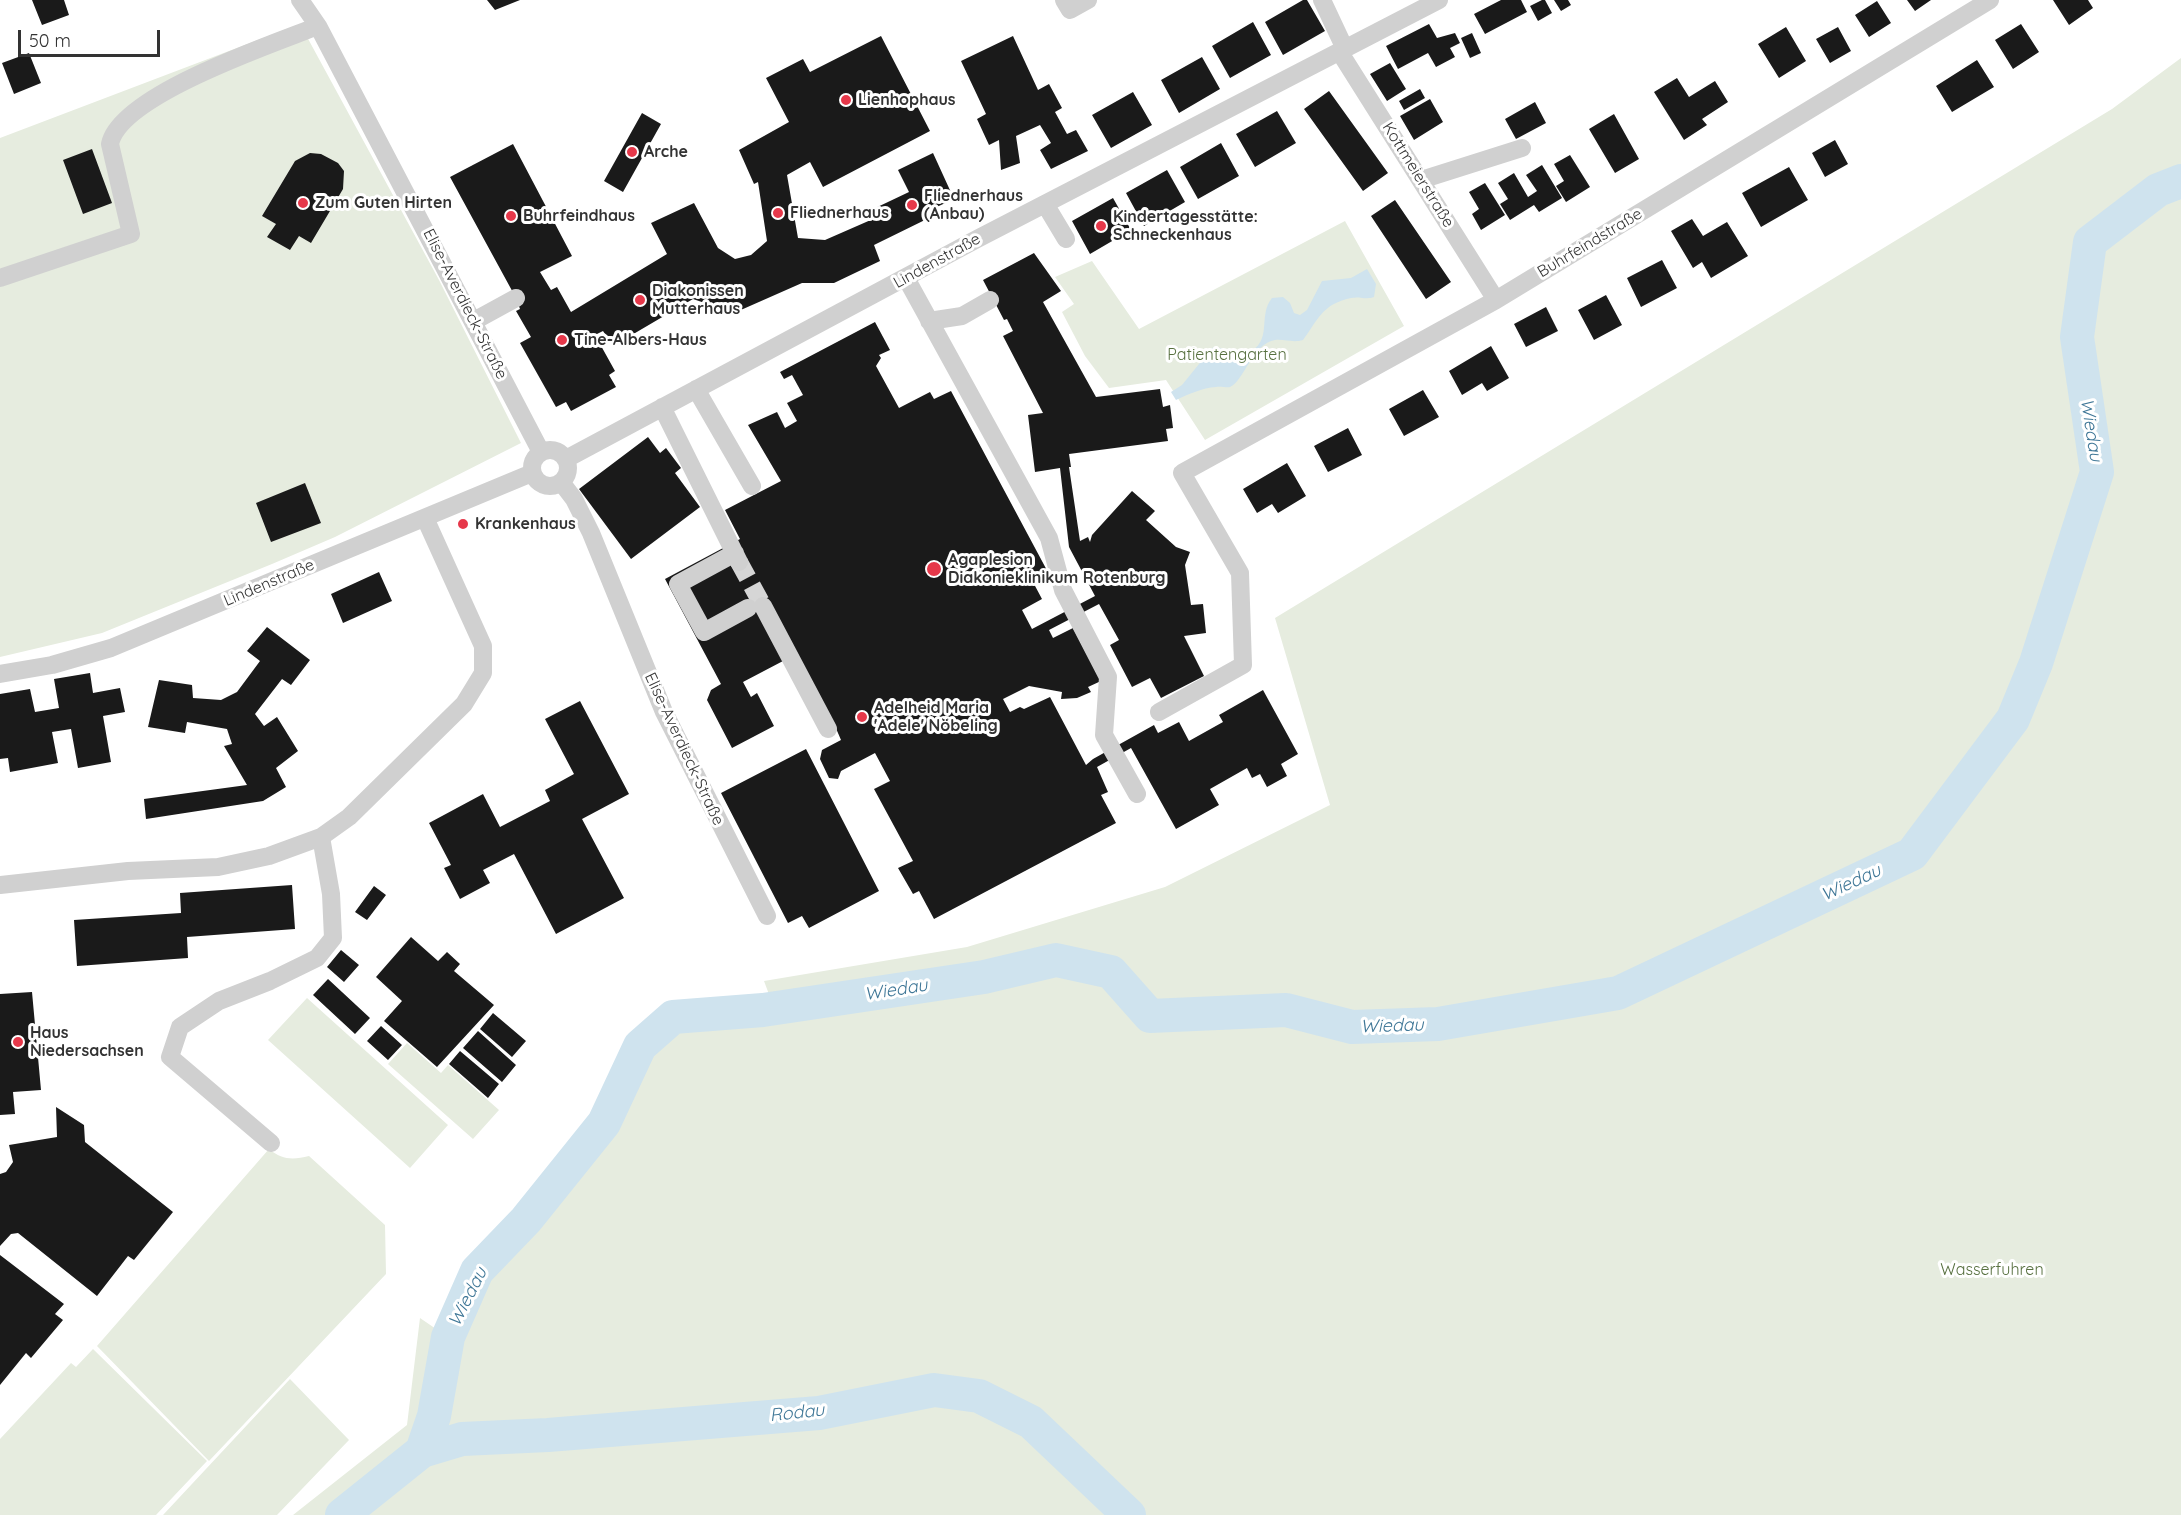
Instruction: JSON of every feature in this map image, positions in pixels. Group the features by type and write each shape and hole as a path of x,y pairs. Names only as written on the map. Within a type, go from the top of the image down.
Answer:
{"street":[{"name":"Elise-Averdieck-Straße","path":"300,0 318,26 542,452"},
{"path":"1064,0 1070,10 1089,0"},
{"name":"Kottmeierstraße","path":"1322,0 1342,50 1496,300"},
{"name":"Lindenstraße","path":"566,459 1045,204 1438,0"},
{"name":"Buhrfeindstraße","path":"1159,712 1244,665 1240,573 1182,473 1496,300 1990,0"},
{"path":"0,278 130,234 110,144 113,131 153,97 246,54 318,26"},
{"path":"1421,180 1522,148"},
{"path":"1045,204 1066,239"},
{"path":"906,279 1049,538 1063,590 1108,677 1104,735 1137,794"},
{"path":"474,321 516,297"},
{"path":"929,321 962,316 990,300"},
{"path":"696,389 752,486"},
{"path":"662,407 737,557 678,584 704,632 755,607 828,729"},
{"path":"557,451 566,459 568,472 561,482 546,486 537,482 532,473 533,460 542,452 557,451"},
{"name":"Lindenstraße","path":"0,674 52,665 111,648 532,473"},
{"name":"Elise-Averdieck-Straße","path":"561,482 574,500 591,533 669,722 767,916"},
{"path":"0,885 128,871 218,867 269,856 321,837 349,817 464,705 483,673 483,646 425,518"},
{"path":"271,1143 170,1057 180,1027 219,1001 270,981 317,958 333,938 331,894 321,837"}],"green space":[{"path":"300,24 439,280 521,443 335,537 272,564 102,633 0,657 0,138"},
{"name":"Wasserfuhren","path":"2181,58 2181,1515 293,1515 407,1425 420,1318 439,1331 451,1298 469,1263 506,1228 586,1130 606,1097 620,1062 643,1026 669,1006 770,997 764,981 967,947 1165,887 1330,805 1275,618 2112,109"},
{"name":"Patientengarten","path":"1345,221 1404,326 1205,440 1166,380 1109,388 1085,356 1062,312 1074,304 1055,277 1092,261 1139,329"},
{"path":"307,998 448,1125 410,1168 268,1040"},
{"path":"407,1043 441,1073 448,1065 499,1110 473,1139 388,1064"},
{"path":"269,1149 288,1158 309,1156 385,1225 386,1274 209,1461 97,1346"},
{"path":"93,1349 207,1461 156,1515 0,1515 0,1439 71,1363 76,1367"},
{"path":"290,1379 349,1440 277,1515 163,1515"}],"water":[{"path":"1367,269 1376,284 1374,297 1351,298 1333,304 1322,314 1303,340 1275,340 1267,343 1255,355 1240,378 1230,387 1206,389 1176,400 1171,392 1182,385 1212,348 1242,354 1255,348 1263,336 1266,313 1272,298 1283,297 1290,303 1294,313 1300,315 1307,310 1322,281 1351,278"}],"building":[{"path":"32,0 64,0 69,15 42,25"},
{"path":"487,0 520,0 495,10"},
{"path":"1303,0 1307,0 1325,31 1283,55 1265,22"},
{"path":"1501,0 1521,0 1527,12 1485,34 1474,14"},
{"path":"1545,0 1552,13 1538,21 1530,6"},
{"path":"1554,0 1568,0 1571,5 1561,11"},
{"path":"1907,0 1931,0 1915,11"},
{"path":"2053,0 2088,0 2093,8 2069,25"},
{"path":"1877,1 1891,23 1869,37 1855,15"},
{"path":"1253,22 1271,55 1230,78 1212,46"},
{"path":"1429,24 1437,38 1455,33 1460,43 1450,48 1455,57 1436,67 1428,53 1398,69 1386,46"},
{"path":"2021,24 2039,52 2013,69 1995,40"},
{"path":"1786,27 1806,61 1779,78 1758,44"},
{"path":"1838,27 1851,51 1830,63 1816,39"},
{"path":"1472,33 1481,53 1470,58 1461,38"},
{"path":"881,36 930,131 823,187 810,162 787,175 798,238 825,240 873,219 869,211 909,192 898,170 933,153 954,199 928,211 931,217 874,245 880,261 834,283 802,283 734,313 693,299 613,346 603,331 595,335 615,371 609,375 616,387 571,411 566,402 556,407 520,343 531,337 516,311 520,309 516,298 450,177 513,144 572,256 540,272 551,290 557,287 571,312 667,254 651,223 694,203 718,248 735,259 751,255 767,241 758,182 754,184 739,150 789,122 766,78 803,59 810,72"},
{"path":"1013,36 1038,90 1049,84 1062,108 1055,112 1067,134 1076,130 1088,151 1051,169 1040,150 1051,143 1040,125 1016,136 1020,163 1001,170 999,140 989,145 977,119 986,114 961,61"},
{"path":"29,53 41,83 14,94 2,63"},
{"path":"1202,57 1220,89 1179,113 1161,80"},
{"path":"1977,60 1994,87 1952,112 1936,86"},
{"path":"1390,63 1406,89 1387,101 1370,74"},
{"path":"1677,78 1689,97 1715,81 1728,102 1702,119 1707,125 1684,140 1654,92"},
{"path":"1420,89 1425,98 1404,110 1399,101"},
{"path":"1329,91 1388,173 1363,191 1304,109"},
{"path":"1133,92 1152,125 1111,148 1092,115"},
{"path":"1430,99 1443,122 1414,140 1400,116"},
{"path":"1535,102 1546,123 1516,139 1505,119"},
{"path":"1277,111 1296,143 1255,167 1236,134"},
{"name":"Arche","path":"642,113 661,124 623,192 604,181"},
{"path":"1614,114 1639,159 1615,173 1589,129"},
{"path":"1835,140 1848,164 1825,177 1812,153"},
{"path":"1221,143 1239,176 1198,199 1180,167"},
{"path":"92,149 112,203 83,214 63,160"},
{"name":"Zum Guten Hirten","path":"310,153 321,154 338,163 344,171 343,189 311,243 299,236 290,250 267,237 276,224 262,216 295,161"},
{"path":"1570,155 1590,187 1566,202 1556,186 1564,181 1554,164"},
{"path":"1542,165 1562,198 1539,212 1534,205 1510,220 1500,204 1508,199 1498,183 1514,173 1528,197 1537,191 1526,175"},
{"path":"1789,167 1808,200 1761,227 1742,193"},
{"path":"1167,170 1185,202 1144,226 1126,193"},
{"path":"1485,183 1505,215 1481,230 1472,214 1479,209 1469,192"},
{"name":"Kindertagesstätte: Schneckenhaus","path":"1113,198 1131,230 1090,254 1072,221"},
{"path":"1395,200 1451,282 1426,299 1371,216"},
{"path":"1692,219 1703,236 1727,222 1748,256 1711,278 1702,262 1693,268 1671,231"},
{"path":"1034,253 1061,291 1043,302 1096,397 1160,389 1163,407 1170,405 1173,428 1166,429 1168,441 1069,454 1071,467 1069,467 1080,541 1088,537 1090,542 1092,535 1132,491 1155,511 1146,520 1176,547 1190,552 1185,565 1191,605 1203,604 1206,633 1184,636 1204,676 1161,698 1150,678 1132,687 1110,645 1119,640 1099,604 1049,630 1053,638 1073,628 1101,681 1088,687 1091,692 1077,698 1061,699 1062,692 1029,686 1003,699 1010,712 1020,707 1024,709 1050,697 1086,765 1154,725 1158,733 1179,722 1189,741 1223,722 1219,715 1263,690 1298,754 1281,764 1287,776 1267,787 1260,774 1252,778 1247,768 1210,789 1219,805 1176,829 1131,748 1097,767 1108,792 1101,795 1116,823 934,919 919,891 913,894 898,868 913,861 874,789 890,781 875,753 841,771 838,779 829,778 820,759 822,750 841,740 835,726 783,661 743,682 751,697 757,693 774,726 732,748 707,700 711,690 721,684 665,579 740,539 725,510 781,481 748,425 777,412 785,428 797,421 787,403 803,395 792,375 784,379 780,372 875,322 890,350 879,355 881,358 876,366 899,408 930,392 934,399 951,391 1050,576 1034,584 1042,599 1022,610 1032,629 1095,596 1069,547 1060,468 1035,472 1028,415 1043,413 1003,336 1013,331 1007,319 1004,320 983,280"},
{"path":"1662,260 1677,288 1641,307 1627,278"},
{"path":"1606,295 1622,325 1594,340 1578,310"},
{"path":"1546,307 1558,331 1526,347 1514,324"},
{"path":"1491,346 1509,378 1487,391 1482,383 1462,395 1449,371"},
{"path":"1423,390 1439,417 1404,436 1389,409"},
{"path":"1348,428 1362,455 1328,472 1314,446"},
{"path":"648,437 660,453 666,448 681,468 675,473 700,507 631,559 579,489"},
{"path":"1287,463 1306,496 1278,513 1272,504 1257,513 1243,489"},
{"path":"305,483 321,523 271,542 256,503"},
{"path":"379,572 392,601 343,623 331,594"},
{"path":"267,627 310,660 291,685 282,679 255,714 264,726 277,717 298,751 276,768 286,787 263,801 146,819 144,799 247,785 224,746 232,744 227,729 187,722 185,733 148,727 159,680 192,685 193,698 221,700 237,692 260,661 247,651"},
{"path":"90,673 93,693 120,688 125,712 103,716 111,762 78,768 71,729 52,732 58,763 10,772 8,758 0,759 0,694 30,689 35,712 59,708 54,679"},
{"path":"580,701 629,794 582,819 624,898 556,934 514,854 483,870 490,883 460,899 444,868 451,865 429,823 483,794 500,827 550,801 545,790 574,774 545,719"},
{"path":"806,749 879,891 809,928 802,916 788,923 721,793"},
{"path":"292,885 295,929 187,937 188,958 77,966 74,920 181,913 180,893"},
{"path":"374,886 386,895 367,920 355,912"},
{"path":"411,937 438,961 447,952 460,964 454,971 494,1005 437,1067 384,1021 402,1001 376,977"},
{"path":"341,950 359,965 344,982 327,967"},
{"path":"328,979 370,1018 355,1034 313,995"},
{"name":"Haus Niedersachsen","path":"32,992 41,1090 13,1092 15,1114 0,1115 0,994"},
{"path":"493,1013 526,1041 512,1057 480,1029"},
{"path":"381,1026 402,1045 388,1060 367,1041"},
{"path":"478,1031 516,1065 502,1082 463,1048"},
{"path":"460,1051 499,1084 488,1098 449,1064"},
{"path":"56,1107 84,1125 85,1142 173,1212 134,1260 128,1256 97,1296 18,1233 11,1234 0,1246 0,1174 6,1172 13,1162 9,1145 57,1137"},
{"path":"0,1255 64,1304 55,1314 63,1320 31,1358 26,1353 0,1385"}],"waterway":[{"name":"Wiedau","path":"342,1515 422,1451 434,1416 448,1337 477,1271 526,1220 604,1123 640,1046 673,1017 763,1010 984,977 1056,960 1111,972 1150,1016 1286,1010 1352,1027 1438,1024 1618,993 1912,854 2013,719 2036,663 2097,472 2077,337 2090,242 2158,190 2181,181"},
{"name":"Rodau","path":"422,1451 462,1439 548,1435 819,1413 934,1390 979,1396 1031,1422 1129,1515"}],"tunnel":[{"path":"739,562 763,606"}],"place":[{"name":"Lienhophaus","path":"846,100"},
{"name":"Arche","path":"632,152"},
{"name":"Zum Guten Hirten","path":"303,203"},
{"name":"Fliednerhaus (Anbau)","path":"912,205"},
{"name":"Fliednerhaus","path":"778,213"},
{"name":"Buhrfeindhaus","path":"511,216"},
{"name":"Kindertagesstätte: Schneckenhaus","path":"1101,226"},
{"name":"Diakonissen Mutterhaus","path":"640,300"},
{"name":"Tine-Albers-Haus","path":"562,340"},
{"name":"Krankenhaus","path":"463,524"},
{"name":"Agaplesion Diakonieklinikum Rotenburg","path":"934,569"},
{"name":"Adelheid Maria 'Adele' Nöbeling","path":"862,717"},
{"name":"Haus Niedersachsen","path":"18,1042"}]}
